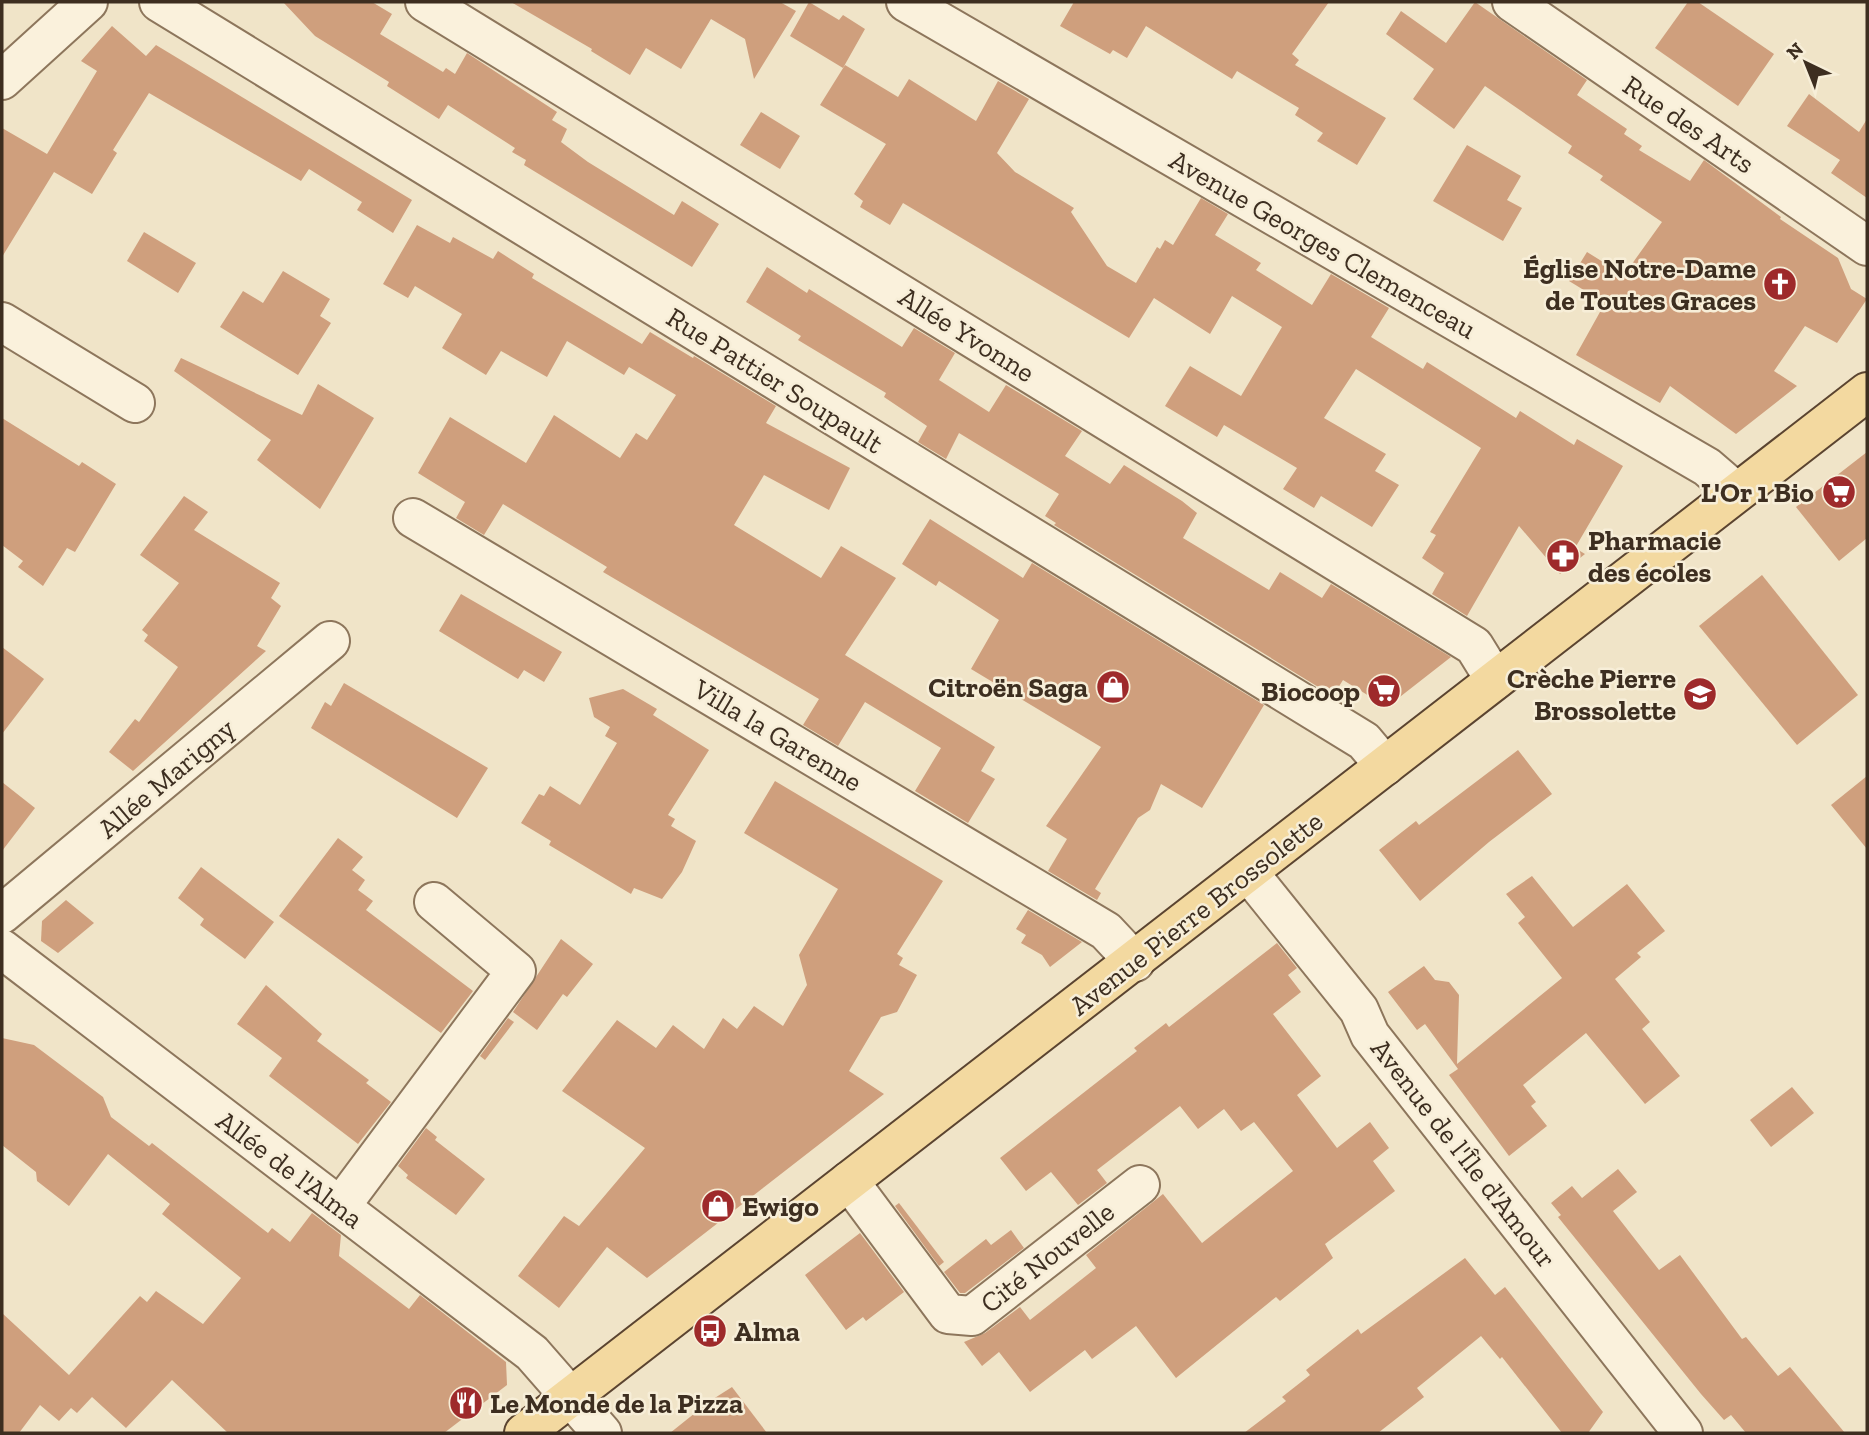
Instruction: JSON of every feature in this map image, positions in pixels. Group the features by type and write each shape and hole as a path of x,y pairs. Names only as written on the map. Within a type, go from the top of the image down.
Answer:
{"main road":[{"name":"Avenue Pierre Brossolette","path":"524,1433 1867,393"}],"street":[{"path":"2,80 88,2"},
{"name":"Rue Pattier Soupault","path":"159,2 1364,741 1385,766"},
{"name":"Allée Yvonne","path":"425,2 1474,646 1495,680"},
{"name":"Avenue Georges Clemenceau","path":"906,2 1707,467 1736,492"},
{"name":"Rue des Arts","path":"1512,2 1867,246"},
{"path":"2,322 135,403"},
{"name":"Villa la Garenne","path":"413,518 1107,930 1135,962"},
{"name":"Allée Marigny","path":"2,914 330,640"},
{"name":"Avenue de l'Île d'Amour","path":"1248,872 1359,1010 1370,1035 1683,1433"},
{"path":"340,1207 516,971 434,902"},
{"name":"Allée de l'Alma","path":"2,949 532,1353 602,1433"},
{"name":"Cité Nouvelle","path":"849,1181 948,1314 972,1316 1140,1185"}],"building":[{"path":"283,2 372,2 392,14 380,34 443,72 446,68 455,74 467,53 557,112 552,120 567,129 561,142 588,162 674,215 682,201 719,224 692,267 524,165 526,160 512,152 515,148 448,105 439,119 387,86 389,82 315,36"},
{"path":"511,2 780,2 796,11 754,79 745,39 711,19 681,69 646,48 630,75 591,51 592,49"},
{"path":"809,2 839,20 843,15 865,29 843,68 790,36"},
{"path":"1074,2 1329,2 1292,54 1299,60 1295,65 1386,118 1357,165 1317,141 1323,133 1295,115 1299,108 1237,71 1232,79 1146,26 1127,58 1113,50 1110,54 1060,26"},
{"path":"1475,2 1587,80 1577,95 1627,129 1624,134 1642,146 1639,150 1690,181 1704,160 1781,217 1780,219 1838,258 1851,289 1867,299 1837,343 1805,326 1774,371 1797,386 1736,434 1670,386 1660,403 1576,355 1605,303 1569,281 1587,252 1624,275 1662,222 1600,180 1603,176 1568,153 1572,146 1485,86 1454,129 1413,99 1434,69 1386,34 1401,11 1446,43"},
{"path":"1688,2 1698,2 1774,54 1738,106 1655,48"},
{"path":"112,26 146,56 156,45 412,200 393,233 357,210 362,202 309,169 301,181 149,93 113,150 117,153 92,194 54,172 2,257 2,128 47,154 97,71 81,61"},
{"path":"845,65 898,97 909,79 976,121 998,81 1029,99 997,153 1015,172 1074,208 1071,212 1107,266 1136,283 1157,247 1160,249 1165,240 1173,245 1201,198 1228,214 1215,235 1261,263 1256,270 1312,305 1331,274 1389,308 1371,337 1423,369 1427,362 1516,418 1520,411 1574,445 1577,439 1623,466 1575,548 1585,554 1560,574 1519,526 1467,616 1432,594 1444,573 1422,558 1436,535 1430,532 1481,448 1356,369 1324,418 1386,454 1375,471 1399,485 1372,527 1321,496 1314,508 1283,489 1297,468 1224,425 1217,437 1165,406 1190,366 1241,396 1282,327 1232,296 1210,334 1154,298 1129,338 903,203 890,225 860,207 863,201 854,194 886,144 820,105"},
{"path":"1809,94 1859,132 1867,119 1867,198 1831,173 1840,160 1787,126"},
{"path":"761,112 800,136 780,169 740,145"},
{"path":"1467,145 1521,176 1507,200 1522,208 1503,241 1433,201"},
{"path":"417,225 450,243 453,237 493,259 498,251 534,274 532,278 642,344 650,332 693,358 694,356 776,406 766,423 850,468 829,510 764,475 734,525 821,578 841,546 896,578 845,655 995,747 981,771 995,779 968,823 915,791 941,748 865,702 838,746 803,725 819,699 603,572 607,567 503,504 484,535 456,518 465,502 418,473 450,417 526,463 554,415 620,458 636,433 647,440 676,395 629,367 624,375 567,341 547,377 501,351 486,375 442,348 462,314 415,286 408,298 383,284"},
{"path":"144,232 196,263 178,293 127,261"},
{"path":"767,267 807,293 809,289 902,347 914,328 955,353 939,380 989,412 1006,385 1082,431 1065,456 1110,484 1124,465 1182,501 1197,513 1183,538 1269,590 1280,572 1322,598 1331,584 1451,657 1387,707 1343,680 1333,696 1054,525 1056,523 1045,516 1059,494 959,433 946,459 918,442 927,426 884,397 886,393 798,340 801,336 746,302"},
{"path":"283,271 330,299 320,316 331,323 298,375 220,327 243,291 263,303"},
{"path":"181,358 302,415 318,384 374,418 320,509 257,460 271,440 174,371"},
{"path":"2,418 79,466 82,462 116,484 75,552 67,548 43,586 18,567 23,561 2,545"},
{"path":"1867,452 1867,538 1839,561 1796,507"},
{"path":"184,496 208,512 194,530 280,583 271,598 281,606 257,646 266,651 133,771 109,752 135,719 139,722 178,667 144,641 148,635 142,630 179,583 140,555"},
{"name":"Citroën Saga","path":"930,519 1023,578 1032,563 1264,705 1202,808 1161,784 1150,810 1138,818 1095,889 1101,893 1097,900 1048,871 1067,839 1046,826 1101,747 971,669 999,620 939,581 936,586 902,564"},
{"path":"1762,575 1858,695 1797,745 1699,626"},
{"path":"461,594 562,652 544,682 524,670 518,679 439,631"},
{"path":"2,647 44,679 2,734"},
{"path":"344,683 488,768 457,818 311,728 325,702 331,706"},
{"path":"623,689 657,709 653,715 709,750 668,815 675,819 671,826 696,841 682,872 662,899 634,888 631,894 549,845 551,841 521,823 539,794 544,796 550,786 580,805 617,743 605,736 610,727 594,717 589,698"},
{"path":"1518,750 1552,794 1489,842 1420,901 1379,850 1416,821 1419,825"},
{"path":"1867,776 1867,849 1831,805"},
{"path":"775,781 943,881 897,954 903,958 899,965 917,975 897,1012 881,1017 849,1071 884,1094 647,1278 607,1247 559,1308 518,1276 564,1216 579,1226 645,1148 562,1091 617,1020 656,1048 673,1025 704,1049 723,1018 737,1029 754,1006 783,1026 807,985 799,955 838,889 744,833"},
{"path":"2,782 35,808 2,851"},
{"path":"338,838 363,857 352,870 365,880 358,890 373,901 366,910 473,991 441,1033 279,916"},
{"path":"201,867 274,922 245,959 200,925 204,919 178,898"},
{"path":"1532,876 1573,927 1627,884 1665,931 1637,953 1641,957 1615,979 1650,1022 1642,1029 1680,1076 1645,1104 1586,1033 1523,1085 1536,1102 1531,1106 1547,1126 1509,1156 1449,1075 1458,1069 1425,1024 1417,1030 1388,992 1424,966 1435,980 1449,982 1459,995 1457,1064 1562,978 1518,923 1525,917 1506,894"},
{"path":"66,900 94,923 58,953 41,941 42,921"},
{"path":"1028,910 1082,942 1050,967 1042,955 1021,943 1026,935 1016,929"},
{"path":"561,939 593,964 567,997 563,994 537,1030 513,1012"},
{"path":"1277,943 1297,968 1288,975 1301,992 1273,1014 1321,1076 1297,1095 1337,1148 1370,1122 1389,1148 1373,1161 1395,1191 1325,1244 1333,1258 1280,1301 1276,1297 1176,1378 1136,1326 1092,1359 1085,1350 1030,1392 999,1352 982,1366 964,1342 985,1333 1020,1307 1030,1320 1096,1268 1086,1255 1163,1194 1202,1243 1293,1171 1254,1122 1241,1131 1224,1109 1198,1129 1180,1106 1097,1170 1107,1183 1078,1205 1051,1172 1026,1191 1000,1158 1137,1051 1134,1048 1166,1023 1169,1027"},
{"path":"266,985 322,1034 317,1041 369,1080 366,1083 391,1102 358,1144 269,1076 282,1058 237,1024"},
{"path":"508,1018 514,1022 485,1060 480,1056"},
{"path":"2,1038 34,1045 103,1097 111,1117 149,1146 152,1143 268,1233 272,1228 290,1242 312,1213 341,1235 339,1256 409,1309 420,1295 506,1362 507,1385 444,1433 228,1433 172,1380 126,1428 92,1397 77,1413 71,1408 59,1421 40,1405 19,1433 2,1433 2,1313 69,1375 140,1296 147,1302 156,1291 203,1324 241,1278 162,1214 170,1204 108,1154 69,1206 37,1181 36,1172 2,1145"},
{"path":"1792,1087 1814,1113 1771,1147 1750,1120"},
{"path":"426,1128 437,1137 435,1140 485,1179 456,1215 406,1178 408,1175 398,1166"},
{"path":"1618,1169 1637,1192 1613,1211 1659,1270 1680,1255 1742,1339 1746,1337 1778,1376 1790,1367 1845,1433 1746,1433 1731,1415 1724,1420 1701,1394 1558,1217 1561,1215 1551,1203 1572,1186 1582,1198"},
{"path":"899,1203 944,1262 939,1266 895,1206"},
{"path":"1011,1230 1024,1248 965,1293 960,1293 944,1272 986,1239 991,1245"},
{"path":"860,1233 904,1292 866,1321 863,1317 846,1330 805,1275"},
{"path":"1465,1258 1495,1295 1505,1287 1603,1412 1588,1433 1562,1433 1502,1357 1500,1359 1481,1336 1417,1388 1424,1397 1378,1433 1244,1433 1286,1401 1282,1397 1310,1375 1306,1370 1358,1329 1361,1334"},
{"path":"732,1387 767,1433 670,1433 710,1401"}],"place":[{"name":"Église Notre-Dame de Toutes Graces","path":"1780,284"},
{"name":"L'Or 1 Bio","path":"1839,492"},
{"name":"Pharmacie des écoles","path":"1563,556"},
{"name":"Citroën Saga","path":"1113,687"},
{"name":"Biocoop","path":"1384,691"},
{"name":"Crèche Pierre Brossolette","path":"1700,694"},
{"name":"Ewigo","path":"718,1206"},
{"name":"Alma","path":"710,1331"},
{"name":"Le Monde de la Pizza","path":"466,1403"}]}
